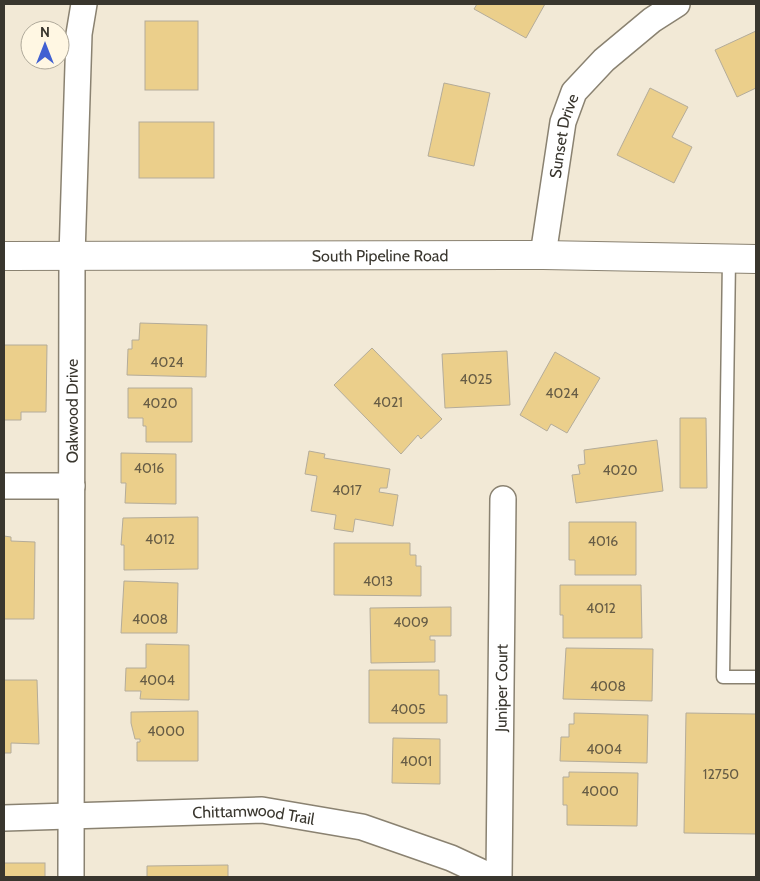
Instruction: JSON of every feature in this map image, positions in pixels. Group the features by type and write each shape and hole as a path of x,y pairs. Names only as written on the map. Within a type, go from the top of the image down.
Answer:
{"street":[{"name":"Oakwood Drive","path":"71,877 72,256 79,34 84,4"},
{"name":"Sunset Drive","path":"543,255 563,122 574,92 604,60 652,20 677,4"},
{"name":"South Pipeline Road","path":"4,256 543,255 756,259"},
{"path":"4,486 72,486"},
{"name":"Juniper Court","path":"498,877 503,499"},
{"name":"Chittamwood Trail","path":"4,818 262,810 362,827 451,858 492,877"}],"lane":[{"path":"729,259 723,677 756,677"}],"building":[{"path":"477,4 545,4 526,38 474,9"},
{"path":"145,21 198,21 198,90 145,90"},
{"path":"756,31 756,88 737,97 715,50"},
{"path":"444,83 490,93 474,166 428,156"},
{"path":"650,88 688,107 672,137 692,147 674,183 617,155"},
{"path":"139,122 214,122 214,178 139,178"},
{"path":"140,323 207,325 206,377 127,375 128,349 132,349 132,340 139,340"},
{"path":"4,345 47,345 46,412 21,412 21,420 4,420"},
{"path":"372,348 442,419 421,439 418,435 401,454 334,385"},
{"path":"507,351 510,405 445,408 442,354"},
{"path":"555,352 600,378 567,433 551,424 547,431 520,415"},
{"path":"128,388 192,388 192,442 146,442 146,426 143,426 143,418 128,418"},
{"path":"680,418 706,418 707,488 680,488"},
{"path":"657,440 663,491 576,503 572,475 580,474 578,465 585,464 584,450"},
{"path":"309,451 325,454 324,458 390,469 387,488 380,488 379,492 398,495 393,526 355,519 353,532 334,529 336,515 311,511 317,476 305,474"},
{"path":"121,453 176,454 176,504 125,503 126,483 121,483"},
{"path":"198,517 198,569 124,570 124,545 121,545 123,518"},
{"path":"569,522 636,522 636,575 575,575 575,560 569,560"},
{"path":"4,536 11,537 11,541 35,542 34,619 4,619"},
{"path":"334,543 410,543 410,555 416,555 416,566 421,566 421,596 334,595"},
{"path":"124,581 178,583 177,633 121,633"},
{"path":"560,585 641,585 642,638 563,638 563,615 560,615"},
{"path":"451,607 451,636 430,636 430,640 435,640 435,662 371,663 370,608"},
{"path":"146,644 189,645 189,700 140,699 141,691 125,691 126,668 146,668"},
{"path":"566,648 653,649 652,701 563,699"},
{"path":"369,670 439,670 439,695 447,695 447,723 369,723"},
{"path":"4,680 37,680 39,744 11,743 11,753 4,753"},
{"path":"198,711 198,761 137,761 137,742 140,742 140,739 135,739 131,723 131,712"},
{"path":"574,713 648,715 647,763 560,761 561,737 569,737 569,724 574,724"},
{"path":"686,713 756,714 756,834 684,833"},
{"path":"393,738 440,739 440,784 392,783"},
{"path":"569,772 638,773 637,826 567,825 567,805 563,805 563,777 569,777"},
{"path":"4,863 45,863 45,877 4,877"},
{"path":"228,865 228,877 147,877 147,866"}]}
